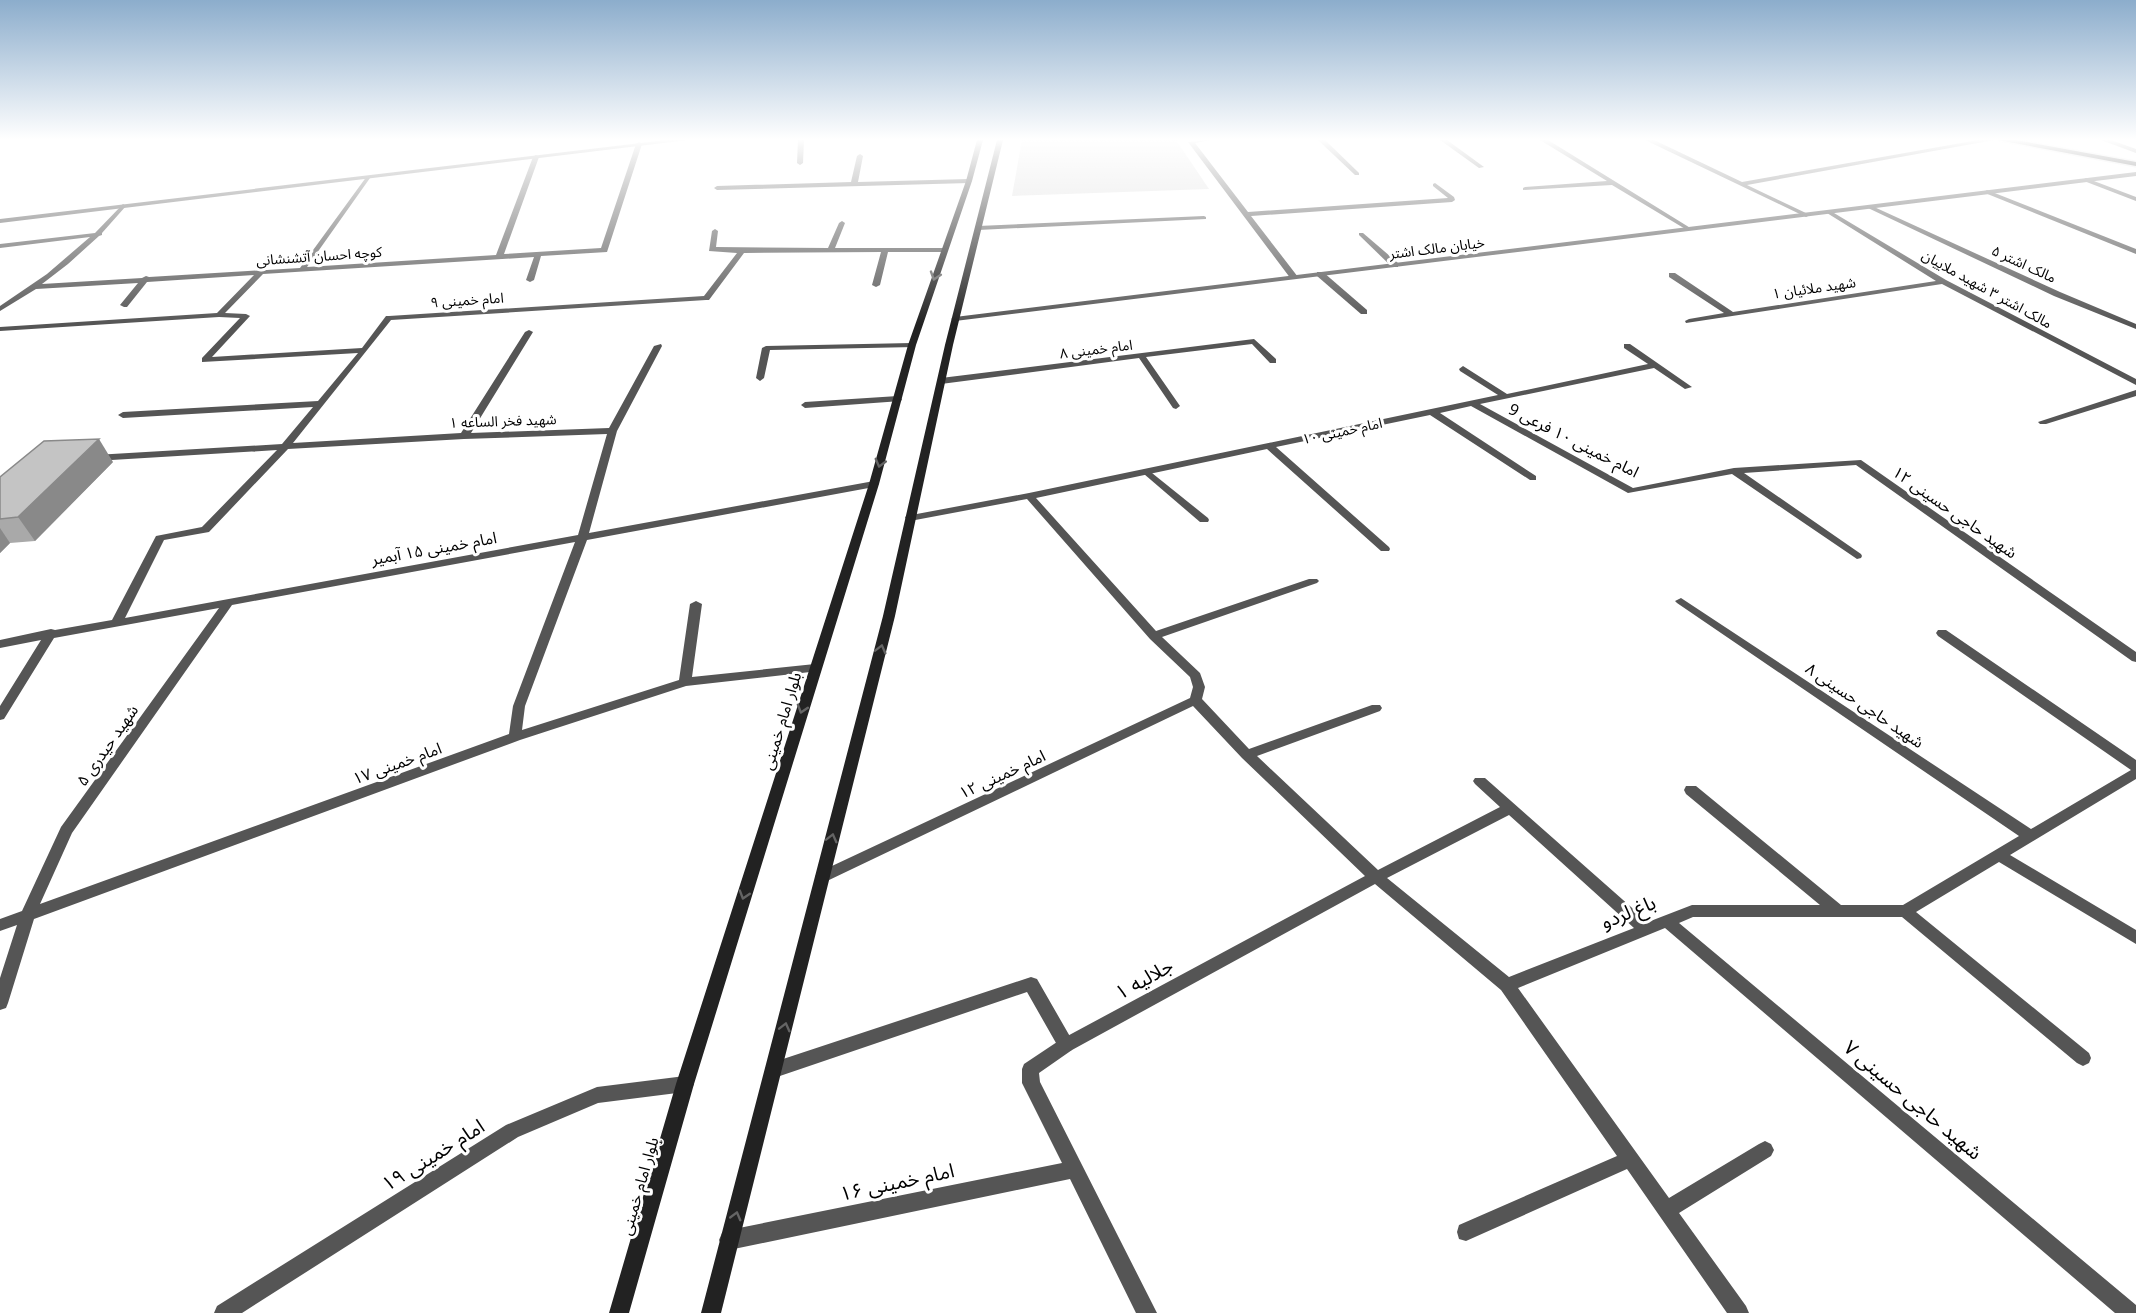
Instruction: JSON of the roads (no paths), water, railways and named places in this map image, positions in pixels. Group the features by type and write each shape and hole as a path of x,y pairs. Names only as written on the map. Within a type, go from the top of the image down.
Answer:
{"main road":[{"name":"بلوار امام خمینی","path":"620,1313 685,1084 874,484 912,345 962,201"},
{"name":"بلوار امام خمینی","path":"711,1313 889,616 955,319 978,228 981,201"}],"street":[{"path":"0,221 164,201"},
{"path":"301,271 350,201"},
{"path":"499,257 520,201"},
{"name":"کوچه احسان آتشنشانی","path":"36,287 146,278 301,271 604,250 620,201"},
{"path":"1236,201 1294,277"},
{"path":"1246,214 1448,201"},
{"path":"1643,201 1689,229"},
{"path":"1779,201 1806,214"},
{"name":"خیابان مالک اشتر","path":"955,319 1915,201"},
{"path":"2010,201 2136,252"},
{"path":"0,309 36,287 100,234 123,206"},
{"name":"مالک اشتر ۵","path":"1870,207 2047,289 2136,327"},
{"name":"مالک اشتر ۳ شهید ملاییان","path":"1829,212 1943,282 2136,382"},
{"path":"978,228 1204,218"},
{"path":"830,252 843,224"},
{"path":"715,231 712,249 830,252 944,250"},
{"path":"0,246 100,234"},
{"path":"1361,234 1395,265"},
{"name":"امام خمینی ۹","path":"117,621 160,538 205,530 285,447 389,318 706,298 741,251"},
{"path":"876,285 885,252"},
{"path":"530,280 538,255"},
{"path":"219,315 260,273"},
{"path":"1320,274 1364,312"},
{"path":"1672,275 1731,314"},
{"path":"124,305 146,278"},
{"name":"شهید ملائیان ۱","path":"1689,321 1943,282"},
{"path":"0,329 219,315 246,316 205,360 365,350"},
{"path":"464,436 529,332"},
{"name":"امام خمینی ۸","path":"941,381 1254,341 1273,362"},
{"path":"760,378 766,348 912,345"},
{"path":"515,737 519,706 524,690 582,538 612,431 658,346"},
{"path":"1627,346 1688,387"},
{"path":"1142,357 1176,406"},
{"name":"امام خمینی ۱۰","path":"910,518 1147,472 1656,365"},
{"path":"1463,369 1506,397"},
{"path":"2043,422 2136,393"},
{"path":"805,405 898,399"},
{"path":"123,415 320,404"},
{"name":"امام خمینی ۱۰ فرعی 9","path":"1473,404 1632,490 1734,471"},
{"path":"1432,412 1533,478"},
{"name":"شهید فخر الساعه ۱","path":"87,459 464,436 612,431"},
{"path":"1269,446 1385,549"},
{"name":"شهید حاجی حسینی ۱۲","path":"1734,471 1858,462 2136,658"},
{"path":"1734,471 1857,556"},
{"path":"1147,472 1204,520"},
{"name":"امام خمینی ۱۵ آبمیر","path":"0,644 874,484"},
{"path":"1029,496 1154,636 1196,676 1199,687 1195,700 1247,755 1376,877 1507,985 1739,1313"},
{"path":"1154,636 1313,581"},
{"name":"شهید حیدری ۵","path":"0,1003 27,917 66,831 229,601"},
{"name":"شهید حاجی حسینی ۸","path":"1681,601 2030,836"},
{"path":"685,682 696,604"},
{"path":"0,716 51,633"},
{"path":"1942,633 2136,767"},
{"name":"امام خمینی ۱۷","path":"0,925 515,737 685,682 815,669"},
{"name":"امام خمینی ۱۲","path":"822,877 1195,700"},
{"path":"1247,755 1376,708"},
{"path":"2083,1058 1905,911 2136,773"},
{"path":"1479,781 1646,930"},
{"path":"1691,790 1838,911"},
{"name":"جلالیه ۱","path":"1074,1169 1031,1083 1030,1070 1066,1045 1376,877 1510,808"},
{"path":"1999,855 2136,938"},
{"name":"باغ لردو","path":"1507,985 1692,911 1905,911"},
{"name":"شهید حاجی حسینی ۷","path":"1667,921 2130,1313"},
{"path":"774,1070 1031,984 1066,1045"},
{"name":"امام خمینی ۱۹","path":"224,1313 512,1131 597,1095 685,1084"},
{"path":"1666,1210 1765,1150"},
{"path":"1466,1232 1630,1159"},
{"path":"1074,1169 1147,1313"},
{"name":"امام خمینی ۱۶","path":"729,1240 1074,1169"}]}
